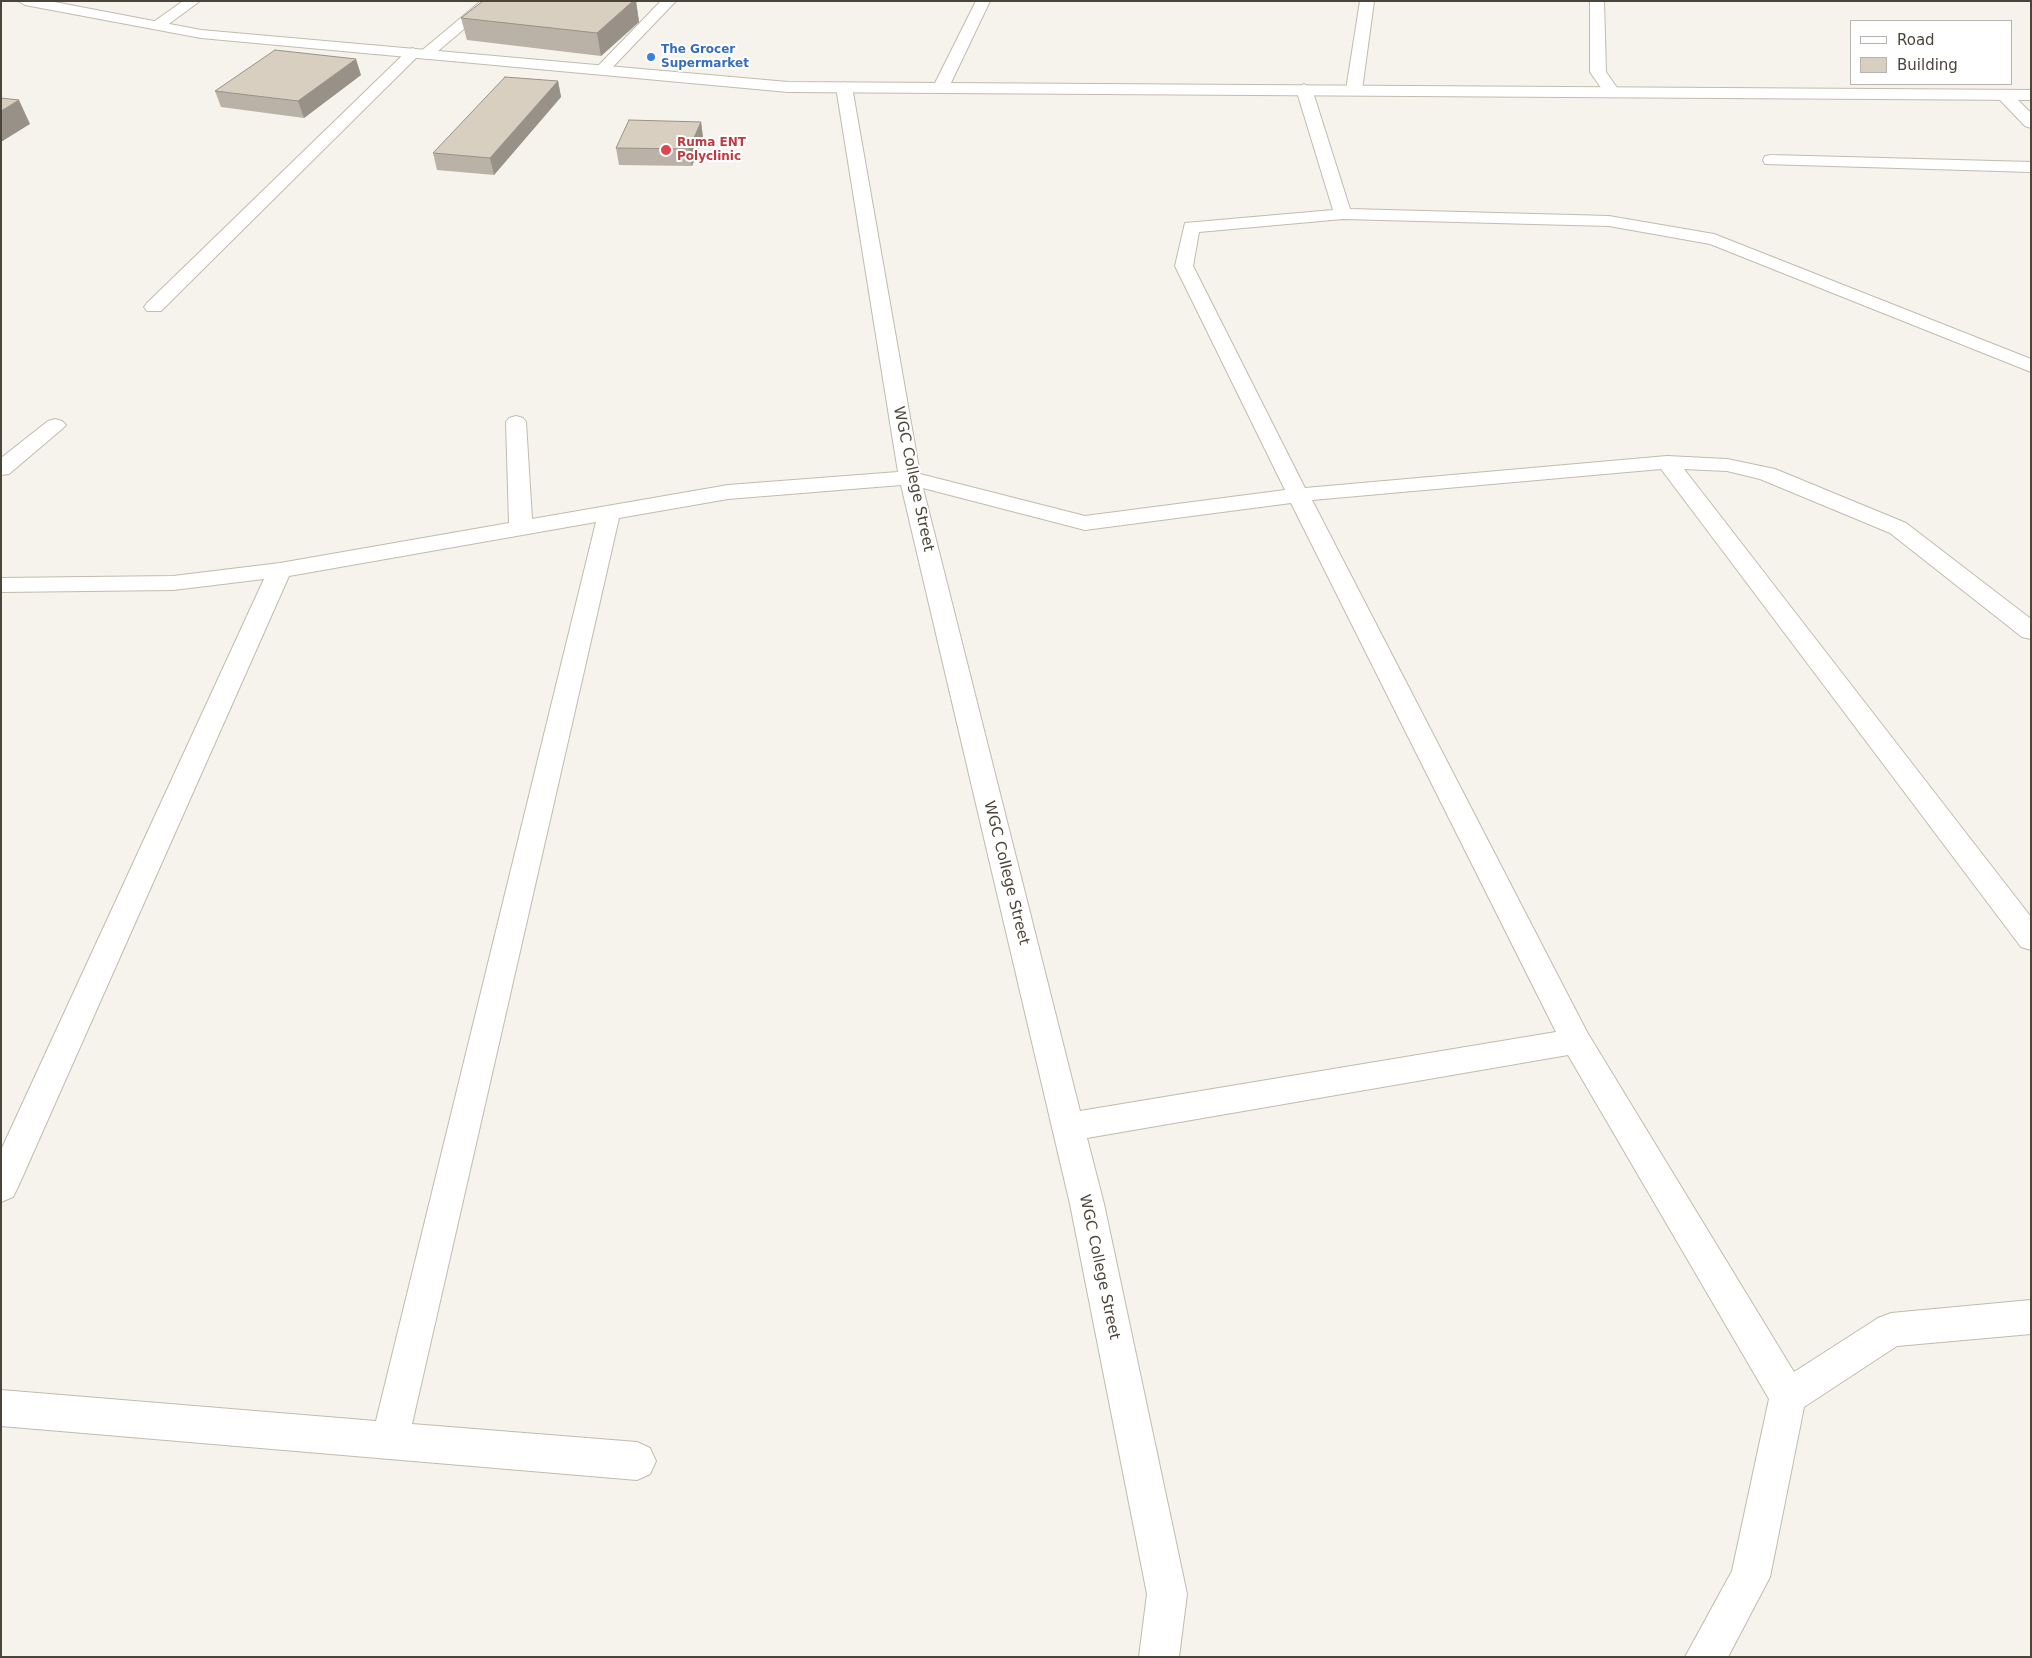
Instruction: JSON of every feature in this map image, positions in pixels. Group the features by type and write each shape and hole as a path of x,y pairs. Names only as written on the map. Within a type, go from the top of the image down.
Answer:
{"street":[{"path":"25,1 201,34 788,87 2031,95"},
{"path":"157,26 193,1"},
{"path":"154,307 420,54 490,1"},
{"path":"602,70 669,1"},
{"path":"941,87 983,1"},
{"path":"1354,90 1366,1"},
{"path":"1597,1 1598,72 1612,92"},
{"name":"WGC College Street","path":"844,87 910,478 1087,1204 1167,1594 1159,1657"},
{"path":"1304,89 1343,214"},
{"path":"2004,95 2031,123"},
{"path":"1771,160 2031,167"},
{"path":"1705,1657 1750,1577 1788,1396 1576,1041 1298,495 1184,266 1191,226 1343,214 1609,221 1714,240 2031,366"},
{"path":"516,422 521,529"},
{"path":"1,469 55,425"},
{"path":"1667,462 2031,939"},
{"path":"1,585 173,583 280,570 728,492 910,478 1086,523 1298,495 1667,462 1728,465 1768,474 1898,528 2031,631"},
{"path":"390,1439 609,513"},
{"path":"1,1188 280,570"},
{"path":"1068,1127 1576,1041"},
{"path":"1788,1396 1891,1330 2031,1317"},
{"path":"1,1408 637,1461"}],"building":[{"path":"483,1 633,1 597,33 461,18"},
{"path":"275,50 356,59 298,101 215,91"},
{"path":"505,77 558,81 490,158 433,153"},
{"path":"1,98 19,100 1,111"},
{"path":"629,120 701,122 689,149 616,148"}],"place":[{"name":"The Grocer Supermarket","path":"651,57"},
{"name":"Ruma ENT Polyclinic","path":"666,150"}]}
